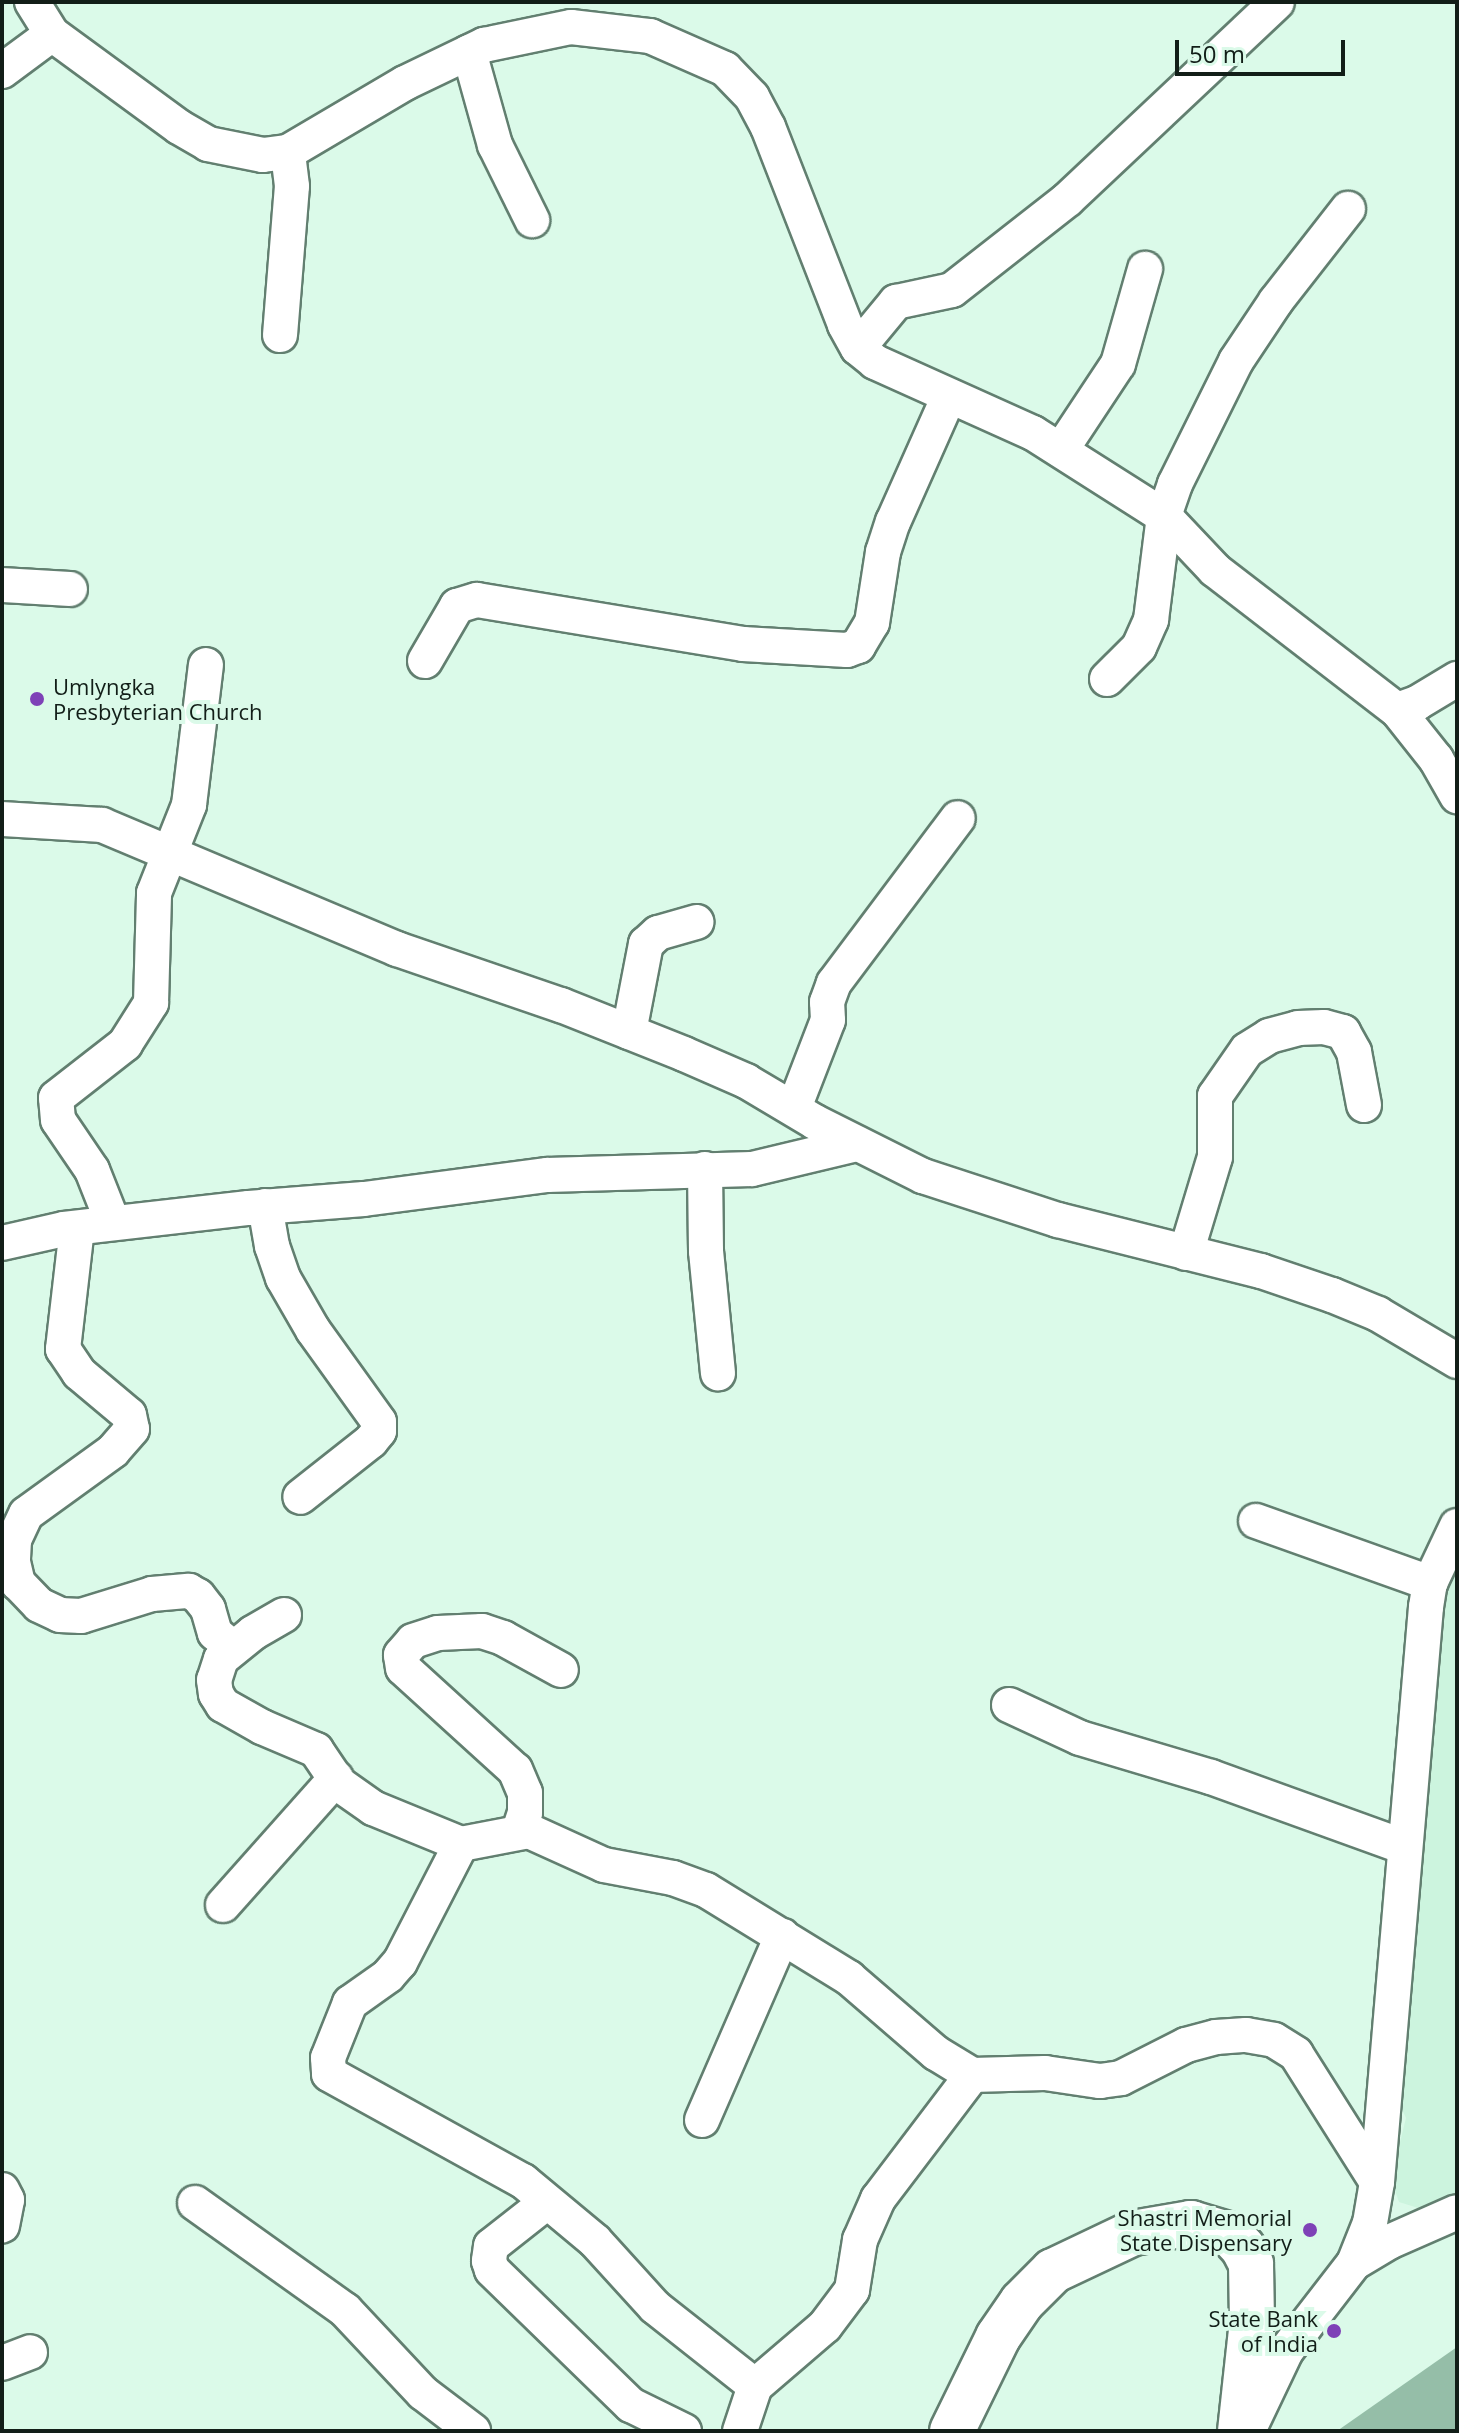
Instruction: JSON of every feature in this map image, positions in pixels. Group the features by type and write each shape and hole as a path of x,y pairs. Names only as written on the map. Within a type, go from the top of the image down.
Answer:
{"highway":[{"path":"952,2431 998,2337 1022,2302 1053,2271 1133,2233 1191,2223 1231,2235 1243,2248 1251,2264 1252,2321 1240,2431"}],"street":[{"path":"32,2 52,34 153,111 208,144 263,155 288,152 405,83 484,45 571,27 650,36 725,69 752,97 768,127 845,325 858,348 875,362 1033,433 1164,516 1215,570 1397,710 1436,759 1457,796"},
{"path":"858,348 896,302 952,290 1068,199 1277,2"},
{"path":"2,71 52,34"},
{"path":"469,52 495,145 532,220"},
{"path":"280,335 292,186 288,152"},
{"path":"1107,679 1139,647 1151,620 1164,516 1175,484 1236,361 1276,301 1348,209"},
{"path":"1061,450 1118,364 1145,269"},
{"path":"425,661 457,606 477,600 559,611 743,644 847,650 858,646 872,623 883,552 893,522 949,396"},
{"path":"2,585 70,589"},
{"path":"113,1223 92,1170 58,1120 56,1098 125,1044 145,1018 154,984 151,918 154,893 172,855 189,805 206,665"},
{"path":"1397,710 1417,703 1457,679"},
{"path":"794,1108 828,1020 827,1002 834,983 958,818"},
{"path":"2,819 102,825 397,949 629,1032 746,1081 857,1144 964,1192 1261,1271 1332,1295 1378,1314 1457,1361"},
{"path":"629,1032 646,944 658,933 696,922"},
{"path":"1186,1253 1215,1157 1215,1096 1247,1050 1269,1036 1298,1028 1324,1027 1343,1032 1354,1052 1364,1105"},
{"path":"2,1243 113,1223 265,1206 364,1199 547,1175 787,1163 857,1144"},
{"path":"705,1169 706,1251 718,1373"},
{"path":"265,1206 272,1246 283,1278 313,1330 379,1422 379,1431 371,1441 300,1497"},
{"path":"77,1228 63,1349 79,1373 129,1415 132,1429 113,1451 26,1514 14,1540 13,1562 18,1583 39,1605 60,1615 81,1616 152,1594 189,1591 198,1596 208,1609 215,1633 233,1648"},
{"path":"1256,1521 1430,1583"},
{"path":"1248,2431 1286,2351 1354,2263 1370,2223 1377,2182 1404,1847 1430,1583 1457,1526"},
{"path":"284,1615 221,1659 214,1680 216,1694 223,1705 262,1727 316,1750 349,1793 373,1808 461,1844 529,1831 604,1865 688,1882 849,1978 936,2053 972,2075 1045,2073 1100,2081 1121,2078 1186,2045 1216,2037 1246,2035 1274,2040 1296,2054 1377,2182"},
{"path":"519,1831 525,1813 525,1793 515,1770 403,1668 401,1655 413,1641 438,1633 482,1631 503,1638 561,1670"},
{"path":"1009,1705 1080,1738 1211,1777 1404,1847"},
{"path":"223,1905 336,1778"},
{"path":"461,1844 400,1962 350,2003 327,2067 334,2079 379,2100 523,2181 595,2241 655,2307 755,2386"},
{"path":"702,2120 782,1936"},
{"path":"740,2431 755,2386 839,2310 852,2290 860,2240 878,2199 972,2075"},
{"path":"2,2190 7,2212 2,2226"},
{"path":"547,2202 491,2246 489,2261 492,2270 631,2405 684,2431"},
{"path":"195,2203 345,2310 423,2393 473,2431"},
{"path":"1354,2263 1389,2242 1457,2212"}],"shaded area":[{"path":"1457,1552 1457,2201 1431,2212 1399,2202 1391,2179 1406,2118 1395,2095 1434,1660 1451,1560"},
{"path":"1457,2347 1457,2431 1337,2431"}],"place":[{"name":"Umlyngka Presbyterian Church","path":"37,699"},
{"name":"Shastri Memorial State Dispensary","path":"1310,2230"},
{"name":"State Bank of India","path":"1334,2331"}]}
